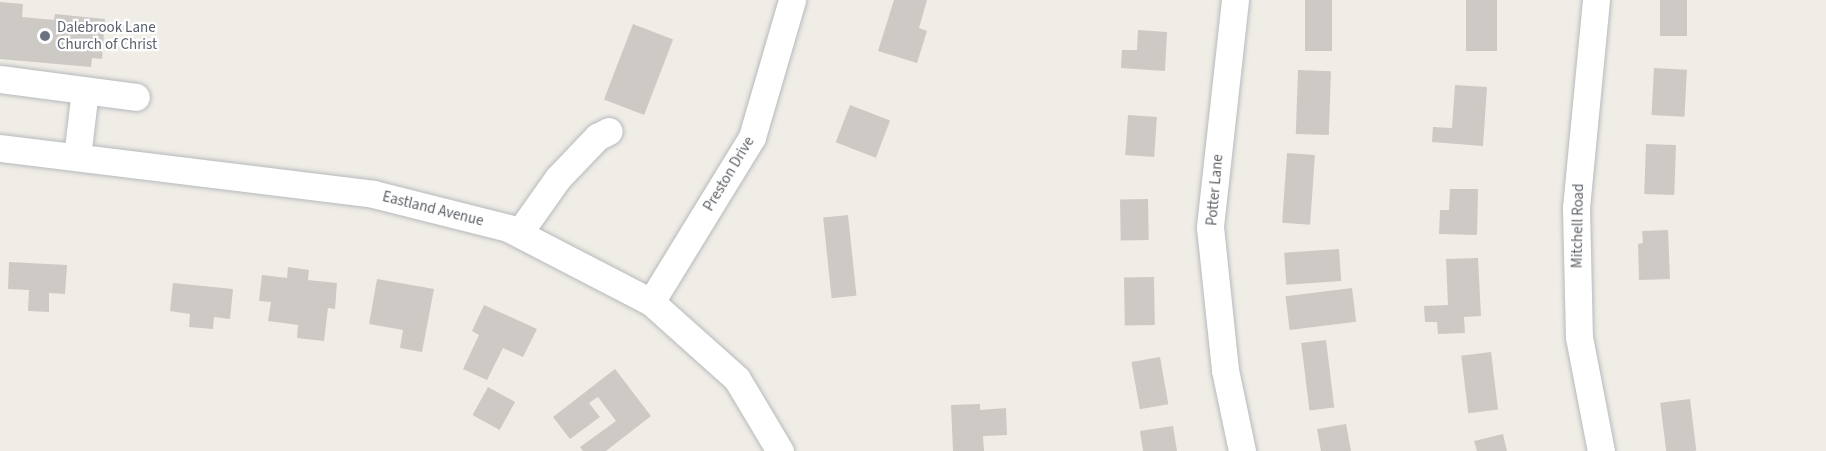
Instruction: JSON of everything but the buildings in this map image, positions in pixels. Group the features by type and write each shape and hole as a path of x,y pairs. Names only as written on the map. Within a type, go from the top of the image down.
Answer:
{"street":[{"name":"Preston Drive","path":"651,302 752,137 792,0"},
{"name":"Potter Lane","path":"1235,0 1210,227 1225,370 1242,451"},
{"name":"Mitchell Road","path":"1596,0 1575,207 1579,337 1601,451"},
{"path":"0,79 136,97"},
{"path":"77,157 85,90"},
{"path":"519,233 558,178 597,137 609,131"},
{"name":"Eastland Avenue","path":"0,147 77,157 323,176 373,194 519,233 651,302 737,379 780,451"}],"place":[{"name":"Dalebrook Lane Church of Christ","path":"45,36"}]}
